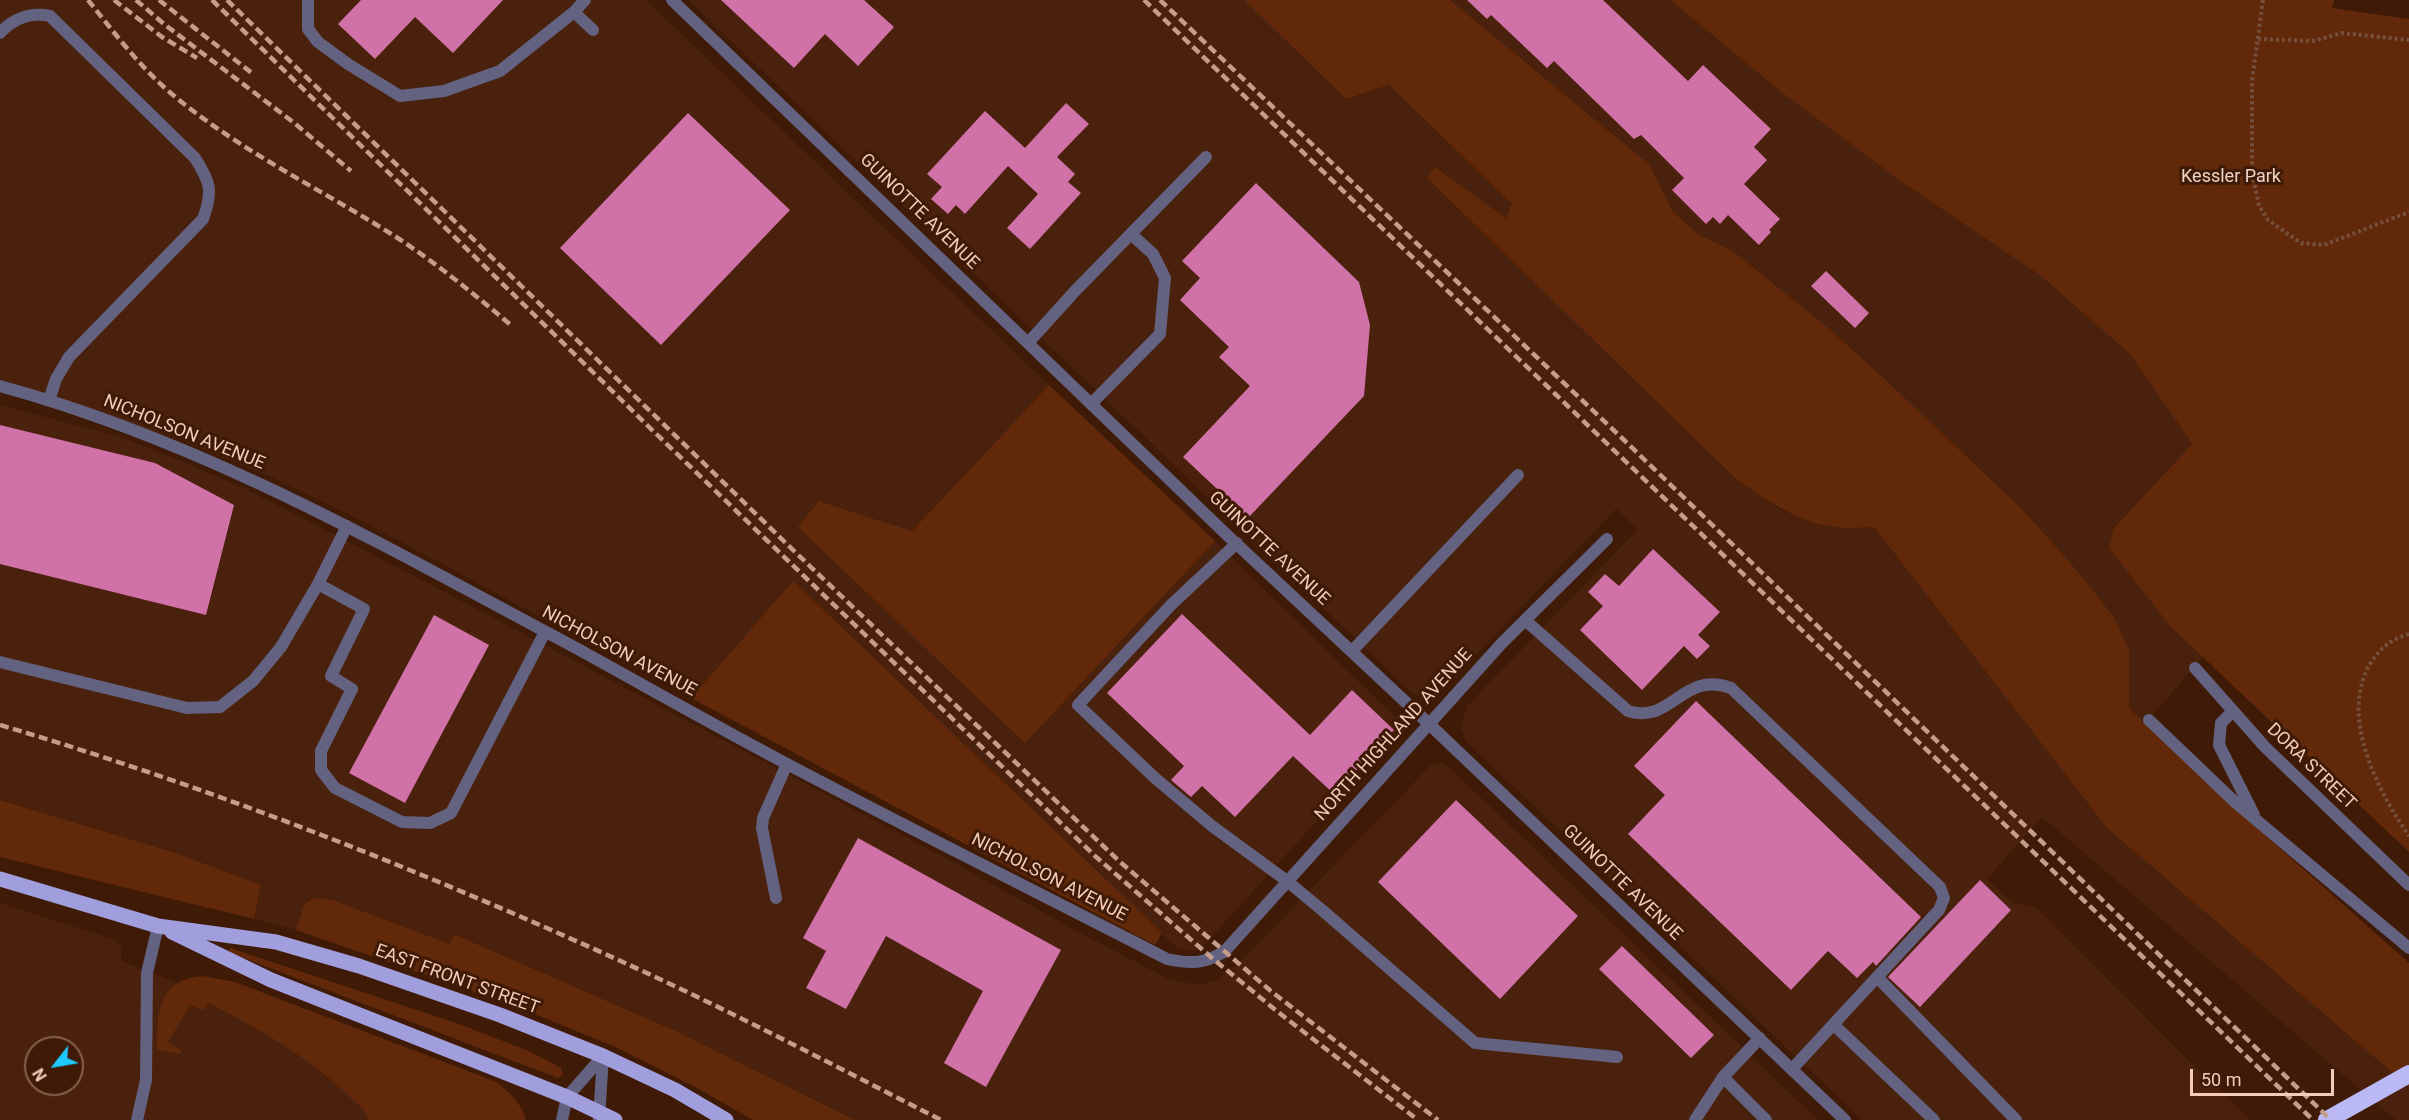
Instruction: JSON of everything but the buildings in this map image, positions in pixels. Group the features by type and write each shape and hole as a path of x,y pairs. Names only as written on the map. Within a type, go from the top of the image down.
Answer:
{"highway":[{"path":"2327,1120 2409,1074"}],"main road":[{"name":"EAST FRONT STREET","path":"0,879 158,926 276,942 359,966 500,1015 603,1056 675,1090 726,1120"},
{"name":"EAST FRONT STREET","path":"158,926 271,980 567,1097 600,1116 615,1120"}],"street":[{"path":"308,0 309,29 318,42 348,64 400,96 444,91 500,71 574,12 585,0"},
{"name":"GUINOTTE AVENUE","path":"672,0 1091,404 1845,1120"},
{"path":"574,12 593,30"},
{"path":"0,33 6,26 22,16 36,13 50,16 195,158 208,177 210,198 203,219 69,357 56,379 48,400"},
{"path":"1028,343 1075,291 1206,157"},
{"path":"1091,404 1160,333 1165,278 1153,254 1131,234"},
{"name":"NICHOLSON AVENUE","path":"0,386 136,430 226,467 347,526 787,765 1167,959 1190,964 1212,958"},
{"path":"1352,651 1518,475"},
{"path":"0,662 187,708 220,707 253,681 281,647 318,584 347,526"},
{"name":"NORTH HIGHLAND AVENUE","path":"1212,958 1224,952 1428,723 1525,620 1607,539"},
{"path":"1237,543 1171,605 1078,705 1155,778 1212,826 1287,881 1475,1043 1617,1057"},
{"path":"318,584 364,609 331,676 352,689 321,751 321,770 334,788 402,822 430,823 451,813 545,632"},
{"path":"1525,620 1628,711 1641,715 1657,712 1689,690 1703,684 1718,683 1731,688 1940,887 1944,898 1939,910 1792,1069"},
{"name":"DORA STREET","path":"2195,668 2265,747 2409,885"},
{"path":"2232,712 2221,723 2219,745 2257,821"},
{"path":"2149,720 2257,821 2409,948"},
{"path":"776,898 762,828 763,818 787,765"},
{"path":"137,1120 146,1080 147,973 158,926"},
{"path":"1877,977 2016,1120"},
{"path":"1834,1025 1934,1120"},
{"path":"1695,1120 1723,1077 1760,1038"},
{"path":"562,1120 567,1097 603,1056"},
{"path":"600,1116 603,1056"},
{"path":"1723,1077 1766,1120"}],"path":[{"path":"2263,0 2252,81 2252,172 2259,206 2268,220 2301,243 2324,245 2409,212"},
{"path":"2258,39 2313,41 2342,33 2409,40"},
{"path":"2409,634 2389,642 2375,656 2363,676 2359,695 2358,724 2378,784 2409,836"}],"shaded area":[{"path":"0,0 646,0 1049,385 912,531 820,501 799,527 1025,742 1215,541 1398,720 1400,727 1398,732 1205,944 1195,951 1178,949 793,582 691,698 362,521 273,478 177,439 0,379"},
{"path":"688,0 1244,0 1346,99 1389,85 1513,205 1506,218 1436,168 1427,178 1735,478 1779,509 1810,521 1835,527 1874,527 2107,828 2409,1087 2409,1120 2396,1120 2042,817 1987,879 2013,903 2036,907 2251,1120 1862,1120 1466,741 1461,728 1467,706 1638,529 1616,509 1438,694 1430,699 1413,694"},
{"path":"1450,0 1670,0 1780,91 1899,180 2041,276 2130,354 2192,444 2114,528 2171,627 2203,657 2145,724 2129,708 2129,649 2074,567 2022,509 1826,326 1733,251 1698,234 1673,212 1650,165"},
{"path":"0,405 121,437 246,489 949,860 1084,935 1167,978 1183,983 1204,984 1217,980 1247,955 1431,765 1442,763 1448,766 1818,1120 855,1120 678,1032 454,934 450,944 333,900 308,900 304,904 296,930 254,919 261,885 176,853 0,800"},
{"path":"0,903 113,939 121,946 121,961 525,1116 526,1120 0,1120"}],"green space":[{"path":"1244,0 1450,0 1650,165 1673,212 1698,234 1733,251 1826,326 1887,381 2022,509 2074,567 2113,616 2129,649 2129,708 2227,801 2409,963 2409,1087 2107,828 1874,527 1841,528 1808,521 1770,502 1735,478 1427,178 1435,167 1506,218 1512,204 1389,85 1346,99"},
{"name":"Kessler Park","path":"1670,0 2334,0 2332,8 2409,19 2409,852 2171,627 2109,548 2114,528 2192,444 2130,354 2041,276 1899,180 1780,91"},
{"path":"1049,385 1215,541 1025,743 798,527 819,501 912,531"},
{"path":"793,581 1162,933 1155,945 691,698"},
{"path":"0,800 176,853 261,885 254,919 0,857"},
{"path":"313,898 333,900 450,944 454,934 678,1032 855,1120 753,1120 695,1087 613,1046 520,1008 296,930 304,904"},
{"path":"230,948 462,1025 531,1052 561,1068 563,1074 558,1078 555,1077 228,952"},
{"path":"203,976 235,982 494,1081 514,1098 526,1120 369,1120 357,1103 299,1055 209,1003 203,1010 190,1005 168,1042 181,1050 181,1054 157,1050 160,1011 168,991 176,984"}],"railway":[{"path":"88,0 145,68 192,110 276,166 409,245 512,326"},
{"path":"114,0 162,37 197,58"},
{"path":"136,0 293,122 351,171"},
{"path":"159,0 253,74"},
{"path":"212,0 648,426 1095,856 1278,1012 1418,1120"},
{"path":"227,0 792,549 1119,861 1272,992 1438,1120"},
{"path":"1144,0 2313,1120"},
{"path":"1160,0 1624,440 2331,1120"},
{"path":"0,725 79,749 234,802 464,892 697,997 941,1120"}]}
